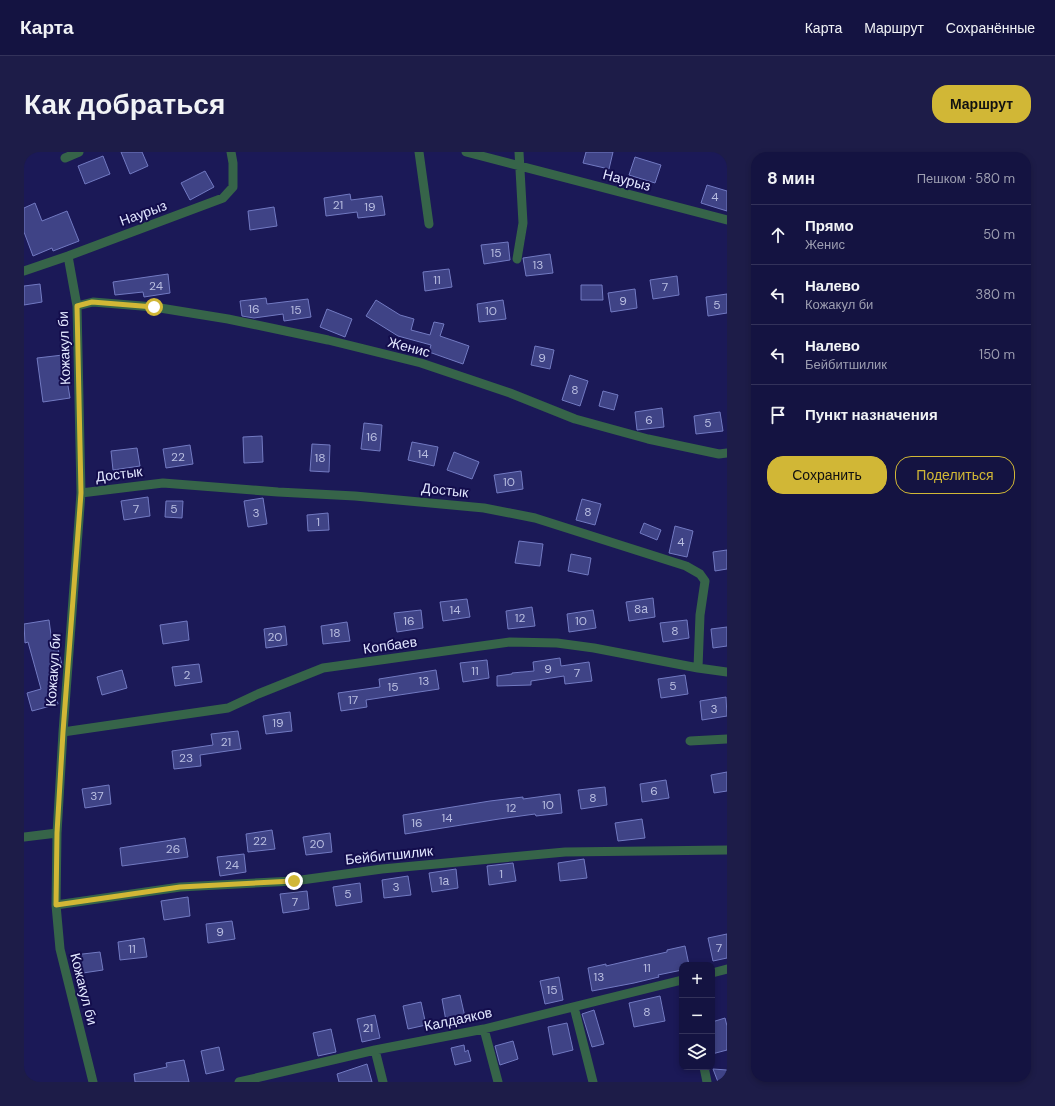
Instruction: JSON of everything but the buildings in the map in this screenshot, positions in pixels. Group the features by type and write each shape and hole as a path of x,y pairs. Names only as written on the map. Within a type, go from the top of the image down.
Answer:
{"street":[{"path":"65,158 79,152"},
{"name":"Наурыз","path":"24,271 223,198 233,187 233,163 231,152"},
{"path":"419,152 429,224"},
{"name":"Наурыз","path":"466,152 727,220"},
{"path":"516,259 523,223 519,152"},
{"name":"Кожакул би","path":"68,256 77,306 81,493 63,732 57,833 56,905 60,949 94,1082"},
{"name":"Женис","path":"77,306 92,302 154,307 228,319 328,340 420,363 510,392 575,419 648,439 719,454 727,453"},
{"name":"Достык","path":"81,493 163,483 428,502 484,508 535,518 686,566 700,574 705,581 700,615 698,668"},
{"name":"Копбаев","path":"63,732 228,708 258,694 323,668 510,642 557,643 594,648 698,668 727,672"},
{"path":"690,741 727,739"},
{"path":"24,837 57,833"},
{"name":"Бейбитшилик","path":"56,905 180,887 294,881 382,869 565,852 727,850"},
{"path":"715,972 727,970"},
{"name":"Калдаяков","path":"239,1082 275,1078 375,1050 484,1029 679,981"},
{"path":"574,1007 593,1082"},
{"path":"484,1029 498,1082"},
{"path":"375,1050 383,1082"},
{"path":"705,1070 708,1082"}],"route":[{"path":"154,307 92,302 77,306 81,493 63,732 57,833 56,905 180,887 294,881"}]}
